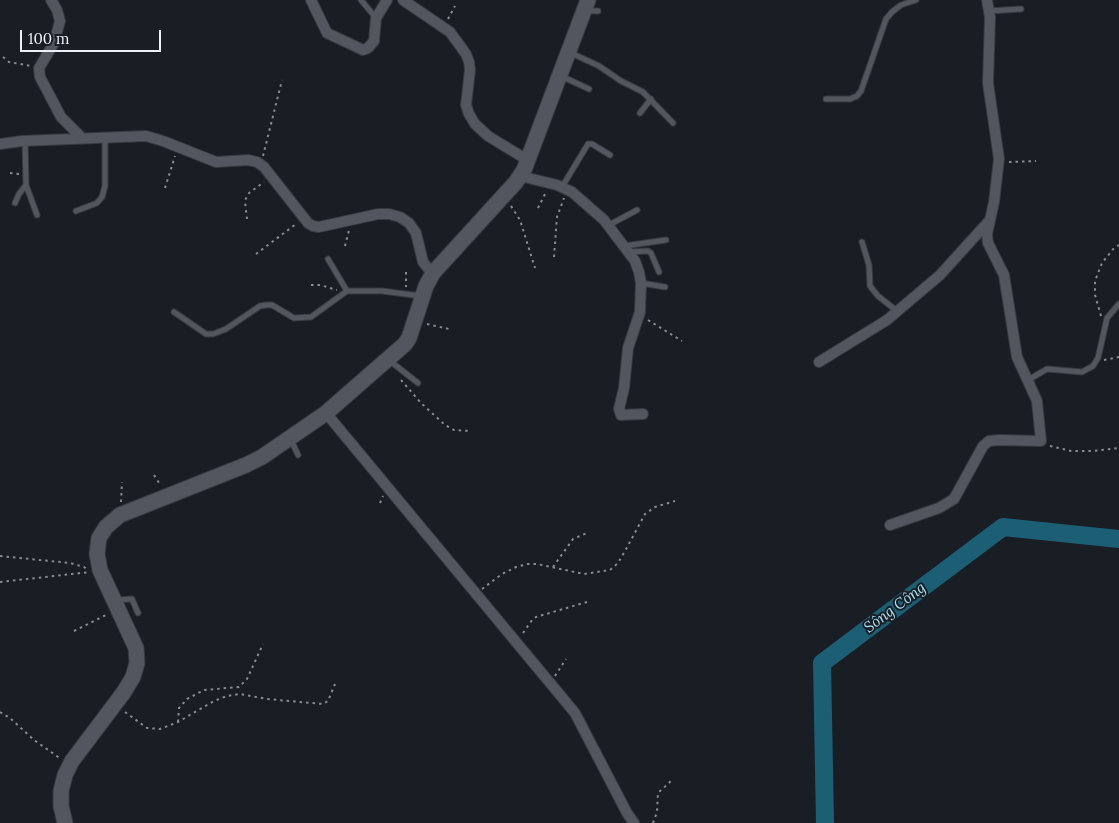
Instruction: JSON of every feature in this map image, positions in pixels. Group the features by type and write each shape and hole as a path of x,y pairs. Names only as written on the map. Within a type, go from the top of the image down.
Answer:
{"main road":[{"path":"65,823 61,806 61,791 65,775 70,765 133,678 137,663 136,648 116,605 95,571 99,538 106,526 120,515 262,457 326,413 388,359 409,338 433,272 502,197 520,176 529,161 569,52 590,7"}],"street":[{"path":"51,0 57,10 60,22 54,43 39,68 40,77 62,117 82,138"},
{"path":"311,0 327,33 363,50 368,48 374,41 376,18 387,0"},
{"path":"404,0 416,6 450,32 469,62 470,70 466,105 468,114 475,124 488,136 529,161"},
{"path":"890,525 934,510 954,499 983,446 989,441 1041,441 1039,409 1034,393 1017,357 1004,275 988,243 987,234 994,202 999,162 988,83 990,11 986,0"},
{"path":"0,144 25,141 146,136 216,162 248,160 261,164 304,218 313,226 320,227 378,214 400,217 409,223 416,233 423,262 433,272"},
{"path":"520,176 565,188 609,226 626,249 639,272 641,283 640,315 628,348 624,388 619,413 622,415 643,414"},
{"path":"818,362 887,320 940,276 989,220"},
{"path":"326,413 575,713 627,814 634,823"}],"lane":[{"path":"360,0 376,18"},
{"path":"826,99 850,99 857,96 861,91 886,19 901,5 916,0"},
{"path":"990,11 1021,10"},
{"path":"569,52 643,92 673,123"},
{"path":"560,75 589,90"},
{"path":"640,113 651,99"},
{"path":"76,211 97,203 102,197 105,186 105,138"},
{"path":"25,141 26,185 37,215"},
{"path":"565,188 588,144 592,144 610,155"},
{"path":"15,203 26,185"},
{"path":"609,226 637,210"},
{"path":"626,249 666,240"},
{"path":"862,242 868,265 869,283 872,290 897,311"},
{"path":"626,249 648,251 651,253 659,272"},
{"path":"328,259 345,292"},
{"path":"641,283 665,287"},
{"path":"174,312 206,334 213,334 226,329 260,306 272,305 294,318 311,317 322,311 345,292 363,290 423,297"},
{"path":"1028,380 1048,369 1082,372 1088,370 1097,361 1110,313 1119,304"},
{"path":"388,359 418,383"},
{"path":"290,438 298,455"},
{"path":"116,605 132,599 138,614"}],"path":[{"path":"444,27 456,6"},
{"path":"3,57 16,64 39,68"},
{"path":"261,164 282,80"},
{"path":"165,188 178,147"},
{"path":"999,162 1036,161"},
{"path":"10,173 26,175"},
{"path":"247,218 245,201 248,193 272,176"},
{"path":"538,208 550,184"},
{"path":"554,257 557,218 565,188"},
{"path":"502,197 520,220 535,268"},
{"path":"256,254 304,218"},
{"path":"345,246 351,220"},
{"path":"1105,326 1095,295 1096,281 1102,263 1114,248 1119,245"},
{"path":"406,272 407,294"},
{"path":"311,285 320,285 345,292"},
{"path":"640,315 682,341"},
{"path":"415,322 449,329"},
{"path":"1097,361 1119,357"},
{"path":"398,376 421,403 445,425 454,430 471,431"},
{"path":"1041,441 1055,449 1071,451 1119,448"},
{"path":"120,515 122,482"},
{"path":"477,593 502,574 516,567 528,564 584,574 610,570 618,563 646,514 655,507 675,501"},
{"path":"552,568 572,539 587,533"},
{"path":"0,556 70,563 95,571"},
{"path":"0,582 95,571"},
{"path":"517,642 536,617 587,602"},
{"path":"74,631 116,605"},
{"path":"178,722 179,708 187,699 204,690 239,687 247,679 263,644"},
{"path":"551,682 566,659"},
{"path":"116,704 147,728 160,729 178,722 214,701 240,694 267,699 323,704 328,701 335,684"},
{"path":"0,712 10,718 34,740 70,765"},
{"path":"653,823 658,807 658,794 672,780"}],"waterway":[{"name":"Sông Công","path":"825,823 822,663 1003,527 1119,539"}]}
